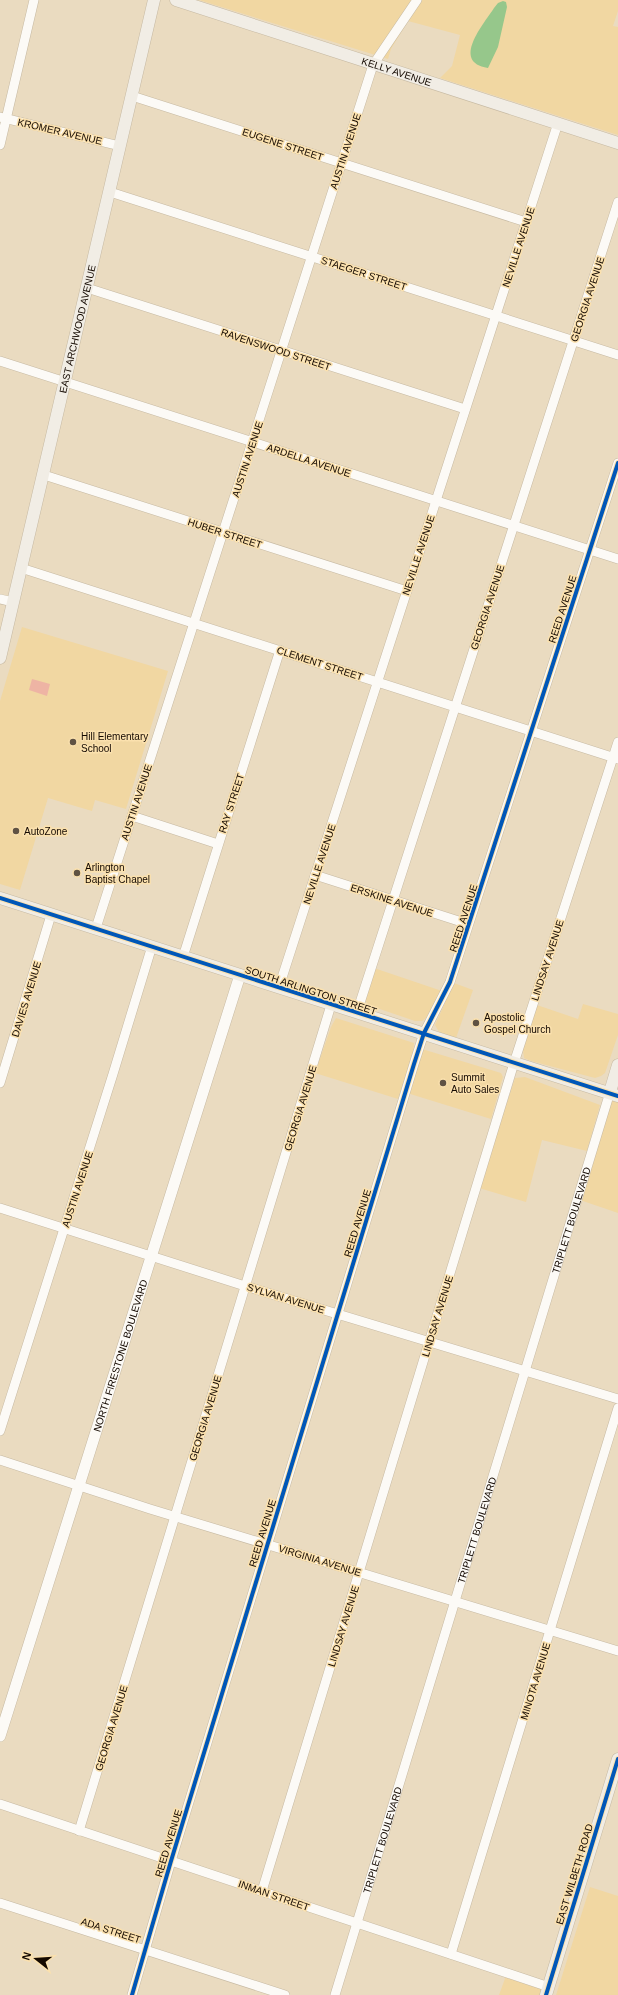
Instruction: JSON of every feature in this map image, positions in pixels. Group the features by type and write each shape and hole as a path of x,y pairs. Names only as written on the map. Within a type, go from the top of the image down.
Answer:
{"main road":[{"name":"EAST ARCHWOOD AVENUE","path":"0,658 66,382 154,0"},
{"name":"KELLY AVENUE","path":"176,0 373,65 618,143"},
{"name":"SOUTH ARLINGTON STREET","path":"0,898 331,1005 614,1094"},
{"name":"TRIPLETT BOULEVARD","path":"614,1094 618,1065"},
{"name":"EAST WILBETH ROAD","path":"547,1991 618,1759"}],"street":[{"path":"0,145 3,118 34,0"},
{"name":"AUSTIN AVENUE","path":"96,928 373,65 417,0"},
{"name":"EUGENE STREET","path":"132,96 526,222"},
{"name":"KROMER AVENUE","path":"3,118 120,146"},
{"name":"NEVILLE AVENUE","path":"279,987 558,123"},
{"name":"STAEGER STREET","path":"110,192 618,355"},
{"name":"GEORGIA AVENUE","path":"357,1012 618,202"},
{"name":"RAVENSWOOD STREET","path":"87,288 465,409"},
{"name":"ARDELLA AVENUE","path":"0,360 618,559"},
{"name":"REED AVENUE","path":"132,1995 144,1950 267,1544 424,1033 450,982 618,463"},
{"name":"HUBER STREET","path":"44,474 407,591"},
{"name":"CLEMENT STREET","path":"21,568 616,758"},
{"path":"0,599 13,602"},
{"name":"RAY STREET","path":"183,957 280,650"},
{"name":"LINDSAY AVENUE","path":"262,1891 514,1063 616,758 618,742"},
{"path":"132,816 218,844"},
{"name":"ERSKINE AVENUE","path":"315,875 468,924"},
{"name":"DAVIES AVENUE","path":"0,1082 51,915"},
{"name":"AUSTIN AVENUE","path":"0,1431 152,946"},
{"name":"NORTH FIRESTONE BOULEVARD","path":"0,1736 240,975"},
{"name":"GEORGIA AVENUE","path":"79,1831 331,1005"},
{"name":"TRIPLETT BOULEVARD","path":"335,1995 454,1600 525,1371 614,1094"},
{"name":"SYLVAN AVENUE","path":"0,1208 245,1286 618,1399"},
{"name":"MINOTA AVENUE","path":"451,1954 618,1408"},
{"name":"VIRGINIA AVENUE","path":"0,1460 267,1544 618,1650"},
{"name":"INMAN STREET","path":"0,1804 451,1954 547,1991"},
{"name":"ADA STREET","path":"0,1903 285,1995"}],"shaded area":[{"path":"199,0 618,0 618,11 613,26 618,27 618,135 440,78 452,66 460,35 408,21 391,49 388,59"},
{"path":"503,1 506,2 507,7 498,47 488,68 477,64 472,58 471,51 473,42 494,8 498,3"},
{"name":"Hill Elementary School","path":"22,627 168,671 126,809 95,800 92,811 48,798 20,890 0,884 0,701"},
{"path":"32,679 50,684 47,696 29,690"},
{"path":"374,968 442,991 426,1018 422,1021 415,1021 368,1005 365,1000"},
{"path":"454,983 473,990 456,1038 439,1032 435,1025"},
{"path":"583,1004 618,1014 618,1035 605,1073 595,1078 524,1058 523,1050 537,1005 578,1019"},
{"path":"336,1018 414,1043 413,1053 398,1099 315,1073 331,1027"},
{"path":"422,1049 501,1073 503,1077 491,1119 407,1093"},
{"path":"525,1077 600,1105 587,1151 542,1140 526,1202 479,1188 515,1078"},
{"path":"610,1092 618,1096 618,1213 577,1199"},
{"path":"590,1887 618,1896 618,1995 556,1995"},
{"path":"507,1973 549,1987 546,1995 499,1995"}],"cycle path":[{"path":"132,1995 171,1861 414,1064 424,1033 450,982 618,463"},
{"path":"0,898 618,1096"},
{"path":"546,1995 618,1759"}],"place":[{"name":"Hill Elementary School","path":"73,742"},
{"name":"AutoZone","path":"16,831"},
{"name":"Arlington Baptist Chapel","path":"77,873"},
{"name":"Apostolic Gospel Church","path":"476,1023"},
{"name":"Summit Auto Sales","path":"443,1083"}]}
